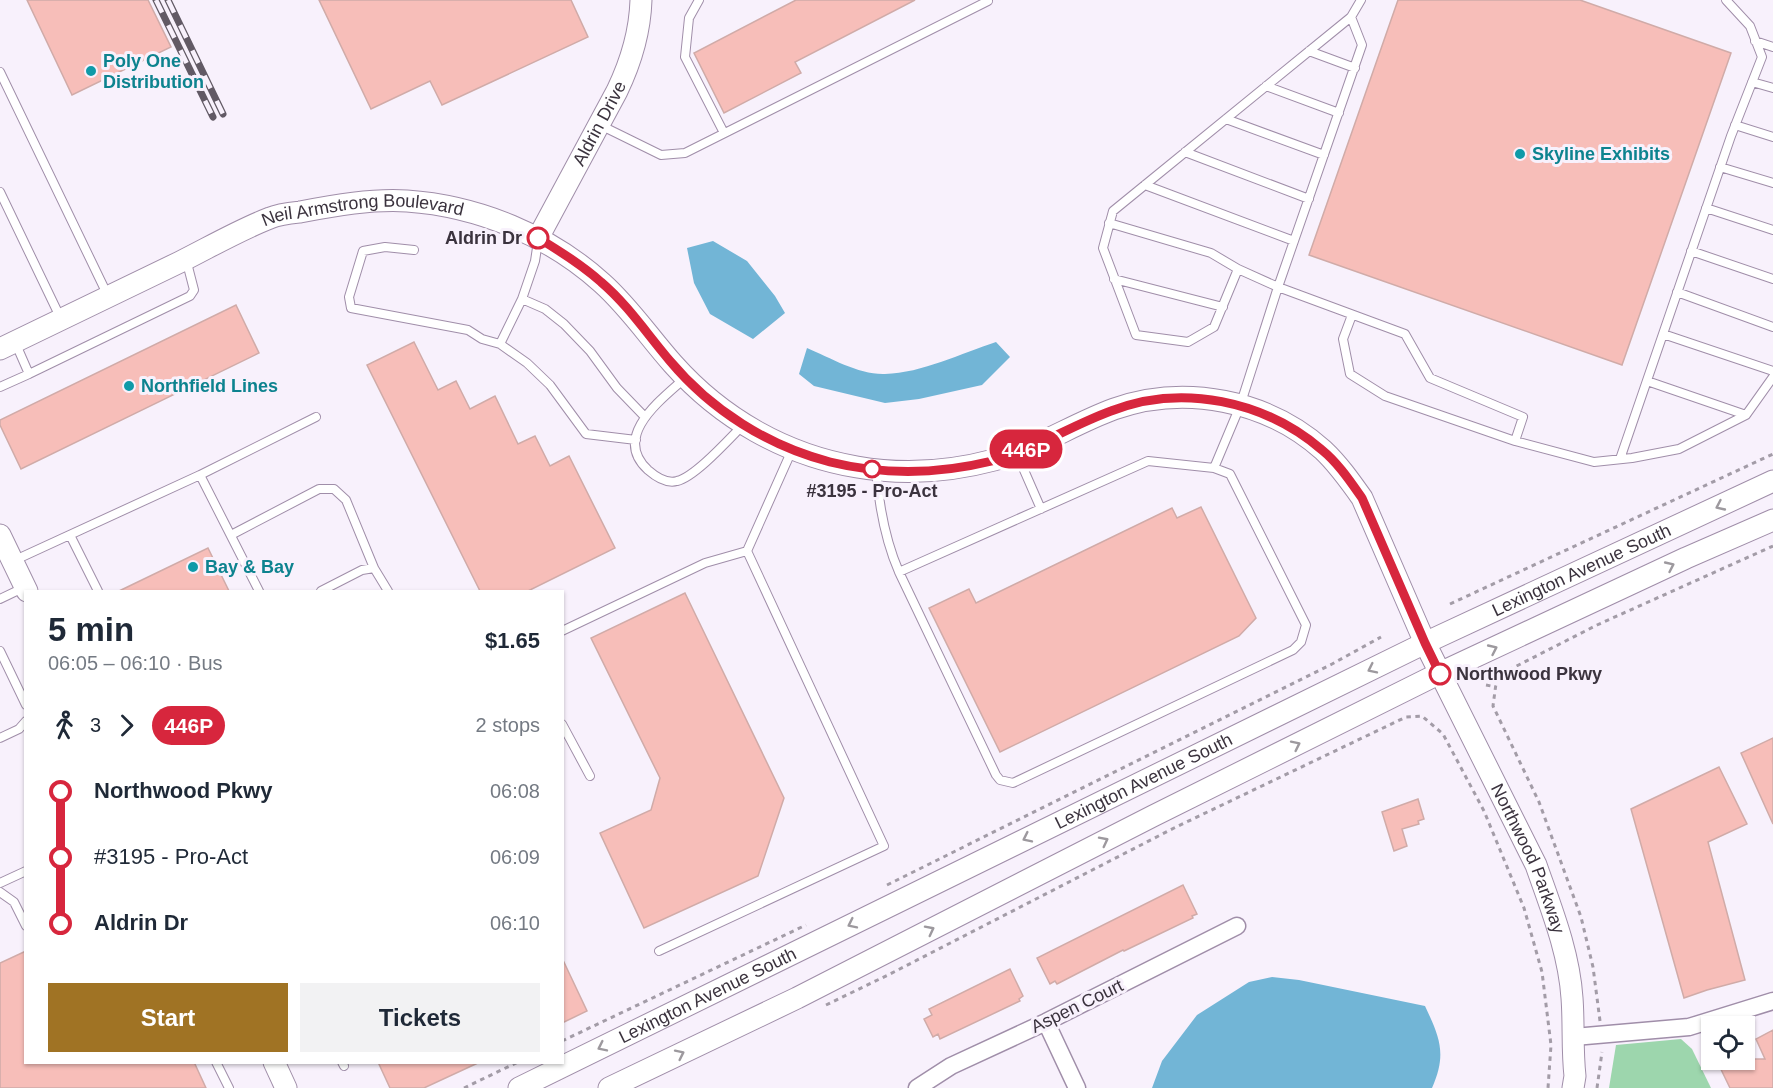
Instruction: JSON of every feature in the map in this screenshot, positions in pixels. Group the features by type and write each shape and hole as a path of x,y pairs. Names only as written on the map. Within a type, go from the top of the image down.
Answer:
{"street":[{"name":"Aldrin Drive","path":"538,238 628,68 640,19 641,0"},
{"name":"Neil Armstrong Boulevard","path":"7,345 273,217 340,204 374,201 408,201 441,205 507,224 538,238 570,257 628,308 686,378 710,400 744,424 792,449 830,462 876,470 911,472 975,465 1017,453 1095,417 1132,404 1172,398 1193,397 1240,406 1290,426 1323,451 1362,498 1425,643"},
{"name":"Lexington Avenue South","path":"519,1088 1425,643 1773,481"},
{"name":"Lexington Avenue South","path":"609,1088 797,998 1153,816 1440,674 1686,558 1773,520"},
{"path":"0,535 26,589"},
{"name":"Northwood Parkway","path":"1425,643 1536,865 1551,903 1564,949 1572,996 1575,1076 1573,1088"},
{"name":"Aspen Court","path":"917,1088 951,1066 1046,1022 1237,926"},
{"path":"1574,1037 1689,1027 1773,1001"},
{"path":"1046,1022 1077,1088"},
{"path":"275,1064 286,1088"}],"lane":[{"path":"699,0 688,18 685,57 724,133"},
{"path":"1238,269 1214,327 1188,342 1136,335 1103,248 1113,211 1351,17 1361,0"},
{"path":"1620,459 1720,167 1762,57 1750,26 1726,0"},
{"path":"599,124 661,155 685,153 988,1"},
{"path":"1214,468 1240,406 1278,287 1362,45 1351,17"},
{"path":"1755,41 1773,47"},
{"path":"1309,51 1354,68"},
{"path":"0,72 108,296"},
{"path":"1752,82 1773,88"},
{"path":"1266,86 1339,113"},
{"path":"1226,120 1324,155"},
{"path":"1735,125 1773,136"},
{"path":"1185,152 1309,198"},
{"path":"1720,167 1773,183"},
{"path":"1145,185 1294,241"},
{"path":"0,192 62,319"},
{"path":"1706,208 1773,230"},
{"path":"1109,223 1211,253 1238,269 1278,287 1405,334 1430,378 1523,417 1515,441"},
{"path":"500,344 522,299 535,261 538,238"},
{"path":"414,250 385,247 363,251 349,297 351,308 468,330 482,339 500,344 527,363 550,385 586,434 636,440"},
{"path":"1691,251 1773,279"},
{"path":"0,387 190,296 194,290 186,259"},
{"path":"1114,279 1223,307"},
{"path":"1677,292 1773,327"},
{"path":"522,299 545,309 564,324 590,351 617,388 645,417"},
{"path":"1352,315 1342,339 1350,374 1386,396 1515,441 1594,462 1679,449 1746,415 1773,377"},
{"path":"1663,334 1773,371"},
{"path":"7,345 29,374"},
{"path":"686,378 645,417 637,431 636,450 645,467 660,479 669,482 677,481 697,469 744,424"},
{"path":"1647,381 1746,415"},
{"path":"12,562 200,475 316,417"},
{"path":"659,951 884,846 747,552 792,449"},
{"path":"1017,453 1041,509"},
{"path":"876,470 879,505 892,555 899,572 996,775 1000,780 1013,783 1293,650 1301,642 1306,626 1230,474 1214,468 1148,461 899,572"},
{"path":"200,475 258,590"},
{"path":"231,535 319,489 334,489 346,500 375,568 387,590"},
{"path":"70,535 98,590"},
{"path":"564,630 705,563 747,552"},
{"path":"323,590 362,570 375,568"},
{"path":"0,599 26,589"},
{"path":"0,651 24,701"},
{"path":"0,738 19,729 24,723"},
{"path":"564,728 590,776"},
{"path":"0,883 24,872"},
{"path":"0,892 14,902 24,922"},
{"path":"217,1064 229,1088"}],"path":[{"path":"1450,604 1773,454"},
{"path":"1600,1025 1593,967 1581,917 1539,801 1493,706 1497,676 1597,625 1773,546"},
{"path":"879,889 1332,664 1381,637"},
{"path":"1486,685 1496,687"},
{"path":"825,1005 1185,823 1406,717 1422,716 1443,734 1484,811 1524,908 1542,972 1551,1045 1548,1088"},
{"path":"564,1040 816,920"},
{"path":"1597,1088 1602,1052"},
{"path":"464,1088 514,1064"}],"green space":[{"path":"1681,1039 1692,1049 1711,1088 1609,1088 1616,1045"}],"water":[{"path":"713,241 747,261 775,296 785,313 753,339 710,314 694,283 687,248"},
{"path":"996,342 1010,357 982,385 919,399 885,403 814,386 799,374 807,348 855,369 885,374 927,366"},
{"path":"1272,977 1299,980 1425,1006 1440,1046 1437,1076 1432,1088 1152,1088 1162,1061 1197,1015 1249,982"}],"building":[{"name":"Poly One Distribution","path":"27,0 148,0 171,47 72,95"},
{"path":"319,0 571,0 588,37 442,105 430,81 371,109"},
{"path":"796,0 915,0 795,62 801,73 724,113 694,53"},
{"name":"Skyline Exhibits","path":"1398,0 1580,0 1731,53 1622,365 1309,255"},
{"name":"Northfield Lines","path":"236,305 259,353 21,469 0,425 0,420"},
{"path":"414,342 438,390 456,381 470,409 495,396 518,444 535,436 550,466 569,456 615,548 530,590 480,590 367,365"},
{"path":"1201,507 1256,618 1239,636 1000,752 929,608 969,589 976,603 1172,508 1177,518"},
{"name":"Bay & Bay","path":"208,548 229,590 121,590"},
{"path":"685,593 784,798 758,876 644,928 600,833 651,810 660,778 591,638"},
{"path":"1773,738 1773,824 1741,753"},
{"path":"1719,767 1747,824 1708,842 1745,980 1684,998 1631,809"},
{"path":"1418,799 1424,819 1418,821 1419,824 1402,829 1407,846 1394,851 1382,812"},
{"path":"1183,885 1197,914 1192,916 1193,918 1057,984 1055,981 1050,984 1037,958"},
{"path":"24,952 24,1064 195,1064 206,1088 0,1088 0,963"},
{"path":"564,962 587,1011 564,1022"},
{"path":"1010,969 1023,996 1019,999 1020,1001 940,1039 938,1034 933,1037 924,1019 932,1015 929,1009"},
{"path":"1773,1030 1773,1088 1730,1088 1721,1070 1755,1070 1755,1059 1765,1059 1756,1039"},
{"path":"379,1064 476,1064 424,1088 390,1088"}],"railway":[{"path":"156,0 213,117"},
{"path":"168,0 223,114"}],"bus line":[{"name":"446P","path":"538,238 570,257 601,282 628,308 670,362 689,382 731,417 779,444 830,462 857,468 911,472 993,461 1044,442 1113,410 1151,400 1172,398 1193,397 1232,403 1290,426 1336,464 1362,498 1440,674"}],"place":[{"name":"Poly One Distribution","path":"91,71"},
{"name":"Skyline Exhibits","path":"1520,154"},
{"name":"Aldrin Dr","path":"538,238"},
{"name":"Northfield Lines","path":"129,386"},
{"name":"#3195 - Pro-Act","path":"872,469"},
{"name":"Bay & Bay","path":"193,567"},
{"name":"Northwood Pkwy","path":"1440,674"}]}
